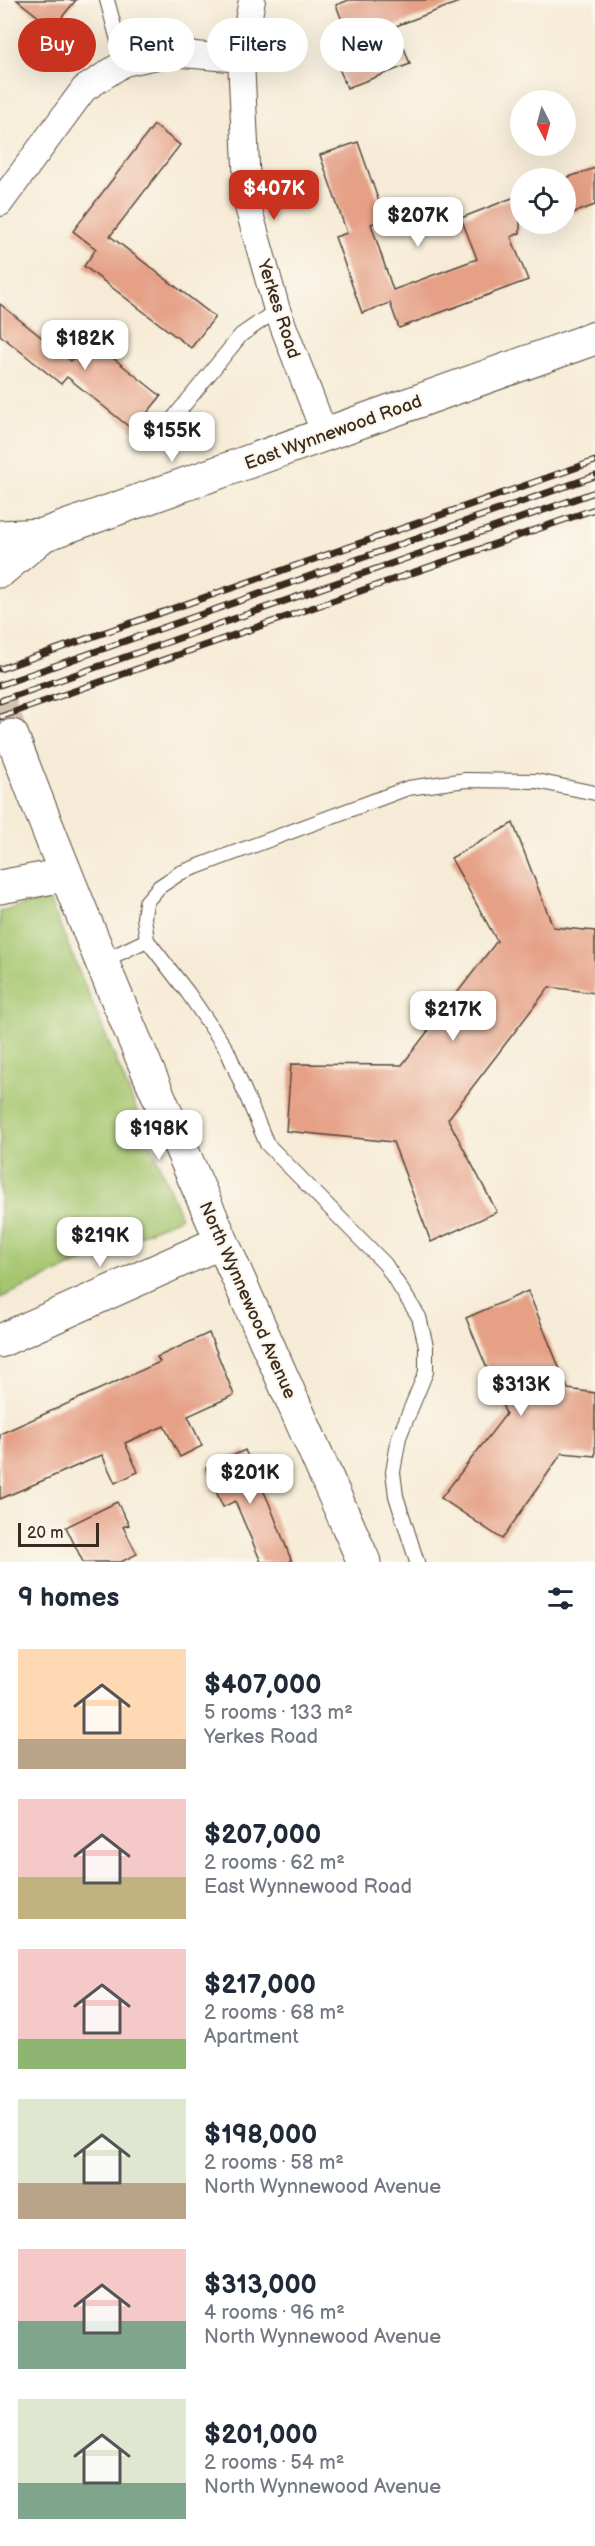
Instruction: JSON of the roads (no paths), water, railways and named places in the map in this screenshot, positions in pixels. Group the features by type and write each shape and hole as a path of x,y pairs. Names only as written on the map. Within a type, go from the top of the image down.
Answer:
{"street":[{"name":"Yerkes Road","path":"249,18 252,0"},
{"path":"0,203 84,89 110,72"},
{"name":"Yerkes Road","path":"242,72 248,207 277,310 325,435"},
{"name":"East Wynnewood Road","path":"0,537 43,535 595,338"},
{"path":"0,571 43,535"},
{"name":"North Wynnewood Avenue","path":"12,736 64,875 101,962 364,1562"},
{"path":"0,887 64,875"},
{"path":"0,1341 222,1242"}],"lane":[{"path":"107,0 112,18"},
{"path":"167,426 241,335 277,310"},
{"path":"417,1562 396,1496 393,1472 399,1437 426,1372 426,1346 419,1317 385,1264 267,1144 227,1050 188,993 147,940 144,918 147,902 159,887 180,873 408,788 466,780 536,781 595,793"},
{"path":"101,962 147,940"}],"tunnel":[{"path":"0,704 12,736"}],"railway":[{"path":"0,669 595,461"},
{"path":"0,685 595,476"},
{"path":"0,701 595,492"},
{"path":"0,717 595,509"}]}
